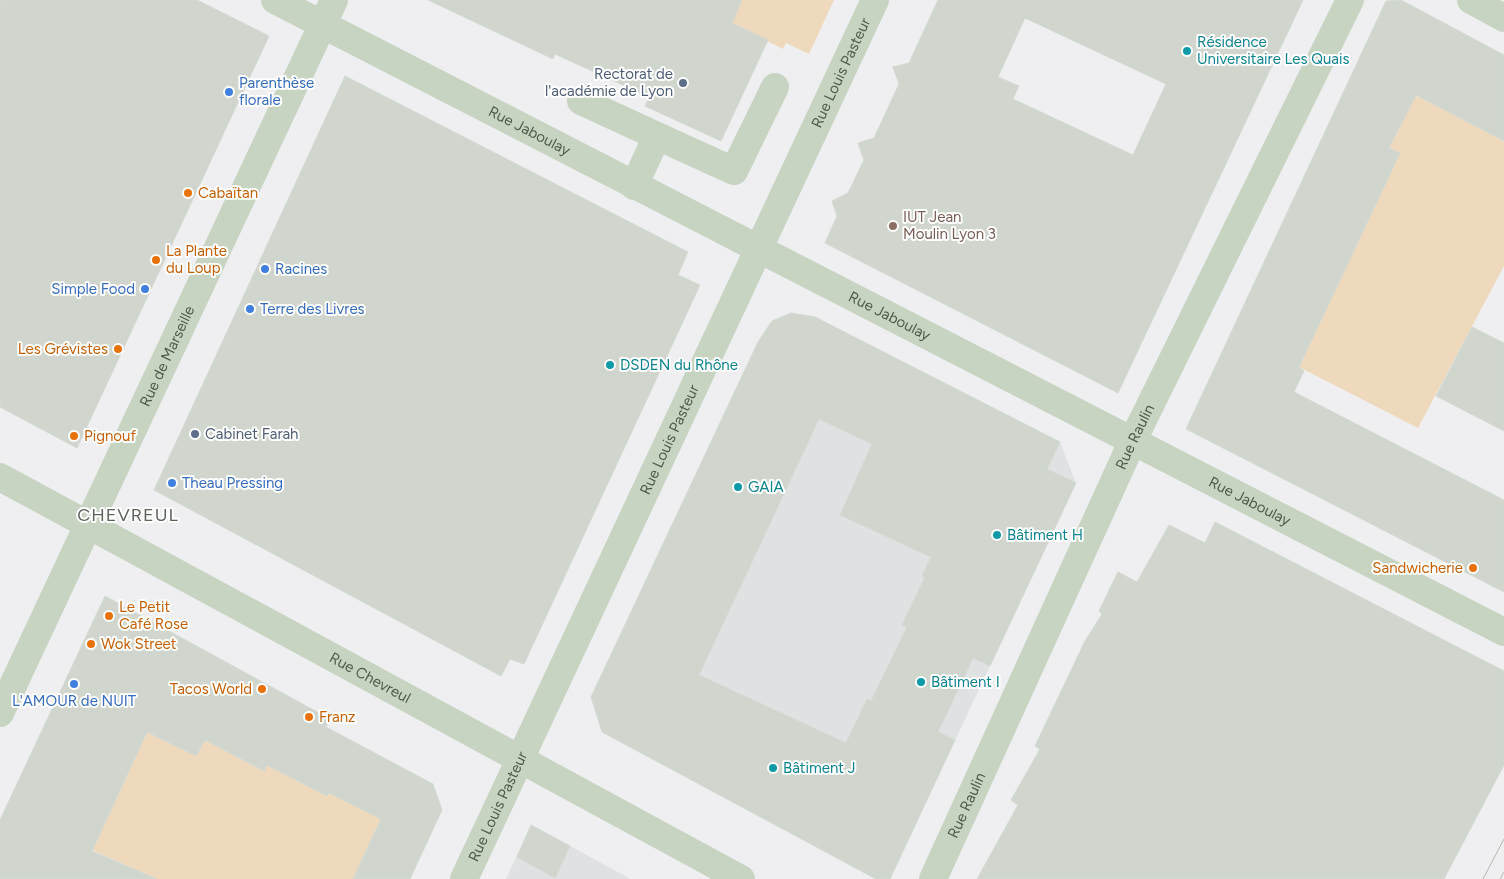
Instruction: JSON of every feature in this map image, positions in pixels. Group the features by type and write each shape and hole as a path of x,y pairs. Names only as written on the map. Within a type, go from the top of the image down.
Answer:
{"street":[{"name":"Rue Jaboulay","path":"275,0 1504,632"},
{"name":"Rue de Marseille","path":"0,713 334,0"},
{"name":"Rue Louis Pasteur","path":"464,879 875,0"},
{"name":"Rue Raulin","path":"933,879 1133,440 1350,0"},
{"path":"1471,0 1504,18"},
{"path":"582,100 734,171 775,87"},
{"path":"634,186 657,136"},
{"name":"Rue Chevreul","path":"0,477 87,526 520,757 741,879"}],"shaded area":[{"path":"726,0 739,6 742,0 834,0 809,54 786,43 783,49 713,14"},
{"path":"1418,96 1504,141 1504,266 1418,428 1299,367 1399,153 1389,148 1402,122 1395,118 1397,104"},
{"path":"791,313 815,317 1060,442 1076,483 890,879 876,879 744,807 591,697 758,342 772,321"},
{"path":"138,728 196,756 208,733 233,755 263,771 272,754 297,781 327,796 329,793 383,816 353,879 157,879 83,846 113,805 127,776 118,771"},
{"path":"531,825 631,879 506,879"}],"building":[{"path":"0,0 197,0 269,36 77,448 0,407"},
{"name":"Rectorat de l'académie de Lyon","path":"428,0 742,0 732,23 768,40 721,141 645,106 649,97 555,54 553,59"},
{"path":"938,0 1303,0 1118,393 825,243 837,216 832,201 848,193 864,160 858,143 874,138 899,84 893,67 909,63","holes":["1025,18 1166,84 1133,155 1013,99 1019,86 998,77"]},
{"path":"1401,0 1504,55 1504,141 1416,95 1389,148 1400,153 1299,367 1304,371 1294,392 1504,500 1504,592 1186,429 1386,1"},
{"path":"345,76 688,252 678,275 700,285 524,664 510,659 501,676 154,490"},
{"path":"791,313 815,317 1060,442 1047,469 1076,483 990,666 973,658 938,732 955,740 890,879 876,879 602,732 591,697 758,342 772,321","holes":["819,419 872,444 840,515 931,557 922,576 925,577 902,625 907,627 871,701 867,699 846,743 699,675"]},
{"path":"1472,327 1504,343 1504,431 1436,396"},
{"path":"1215,522 1504,671 1504,765 1444,879 977,879 1018,805 1011,800 1040,749 1035,746 1085,641 1102,614 1099,611 1118,572 1137,582 1169,525 1205,543"},
{"path":"105,596 330,719 326,727 433,784 442,810 410,879 353,879 381,819 329,793 327,796 267,765 264,771 205,740 196,756 147,732 92,851 157,879 0,879 0,820"},
{"path":"531,825 570,846 555,878 517,857"}],"tram line":[{"path":"1483,879 1504,839"},
{"path":"1500,879 1504,872"}],"place":[{"name":"Résidence Universitaire Les Quais","path":"1187,51"},
{"name":"Rectorat de l'académie de Lyon","path":"683,83"},
{"name":"Parenthèse florale","path":"229,92"},
{"name":"Cabaïtan","path":"188,193"},
{"name":"IUT Jean Moulin Lyon 3","path":"893,226"},
{"name":"La Plante du Loup","path":"156,260"},
{"name":"Racines","path":"265,269"},
{"name":"Simple Food","path":"145,289"},
{"name":"Terre des Livres","path":"250,309"},
{"name":"Les Grévistes","path":"118,349"},
{"name":"DSDEN du Rhône","path":"610,365"},
{"name":"Cabinet Farah","path":"195,434"},
{"name":"Pignouf","path":"74,436"},
{"name":"Theau Pressing","path":"172,483"},
{"name":"GAIA","path":"738,487"},
{"name":"Bâtiment H","path":"997,535"},
{"name":"Sandwicherie","path":"1473,568"},
{"name":"Le Petit Café Rose","path":"109,616"},
{"name":"Wok Street","path":"91,644"},
{"name":"Bâtiment I","path":"921,682"},
{"name":"L'AMOUR de NUIT","path":"74,684"},
{"name":"Tacos World","path":"262,689"},
{"name":"Franz","path":"309,717"},
{"name":"Bâtiment J","path":"773,768"}],"district":[{"name":"CHEVREUL","path":"128,515"}]}
